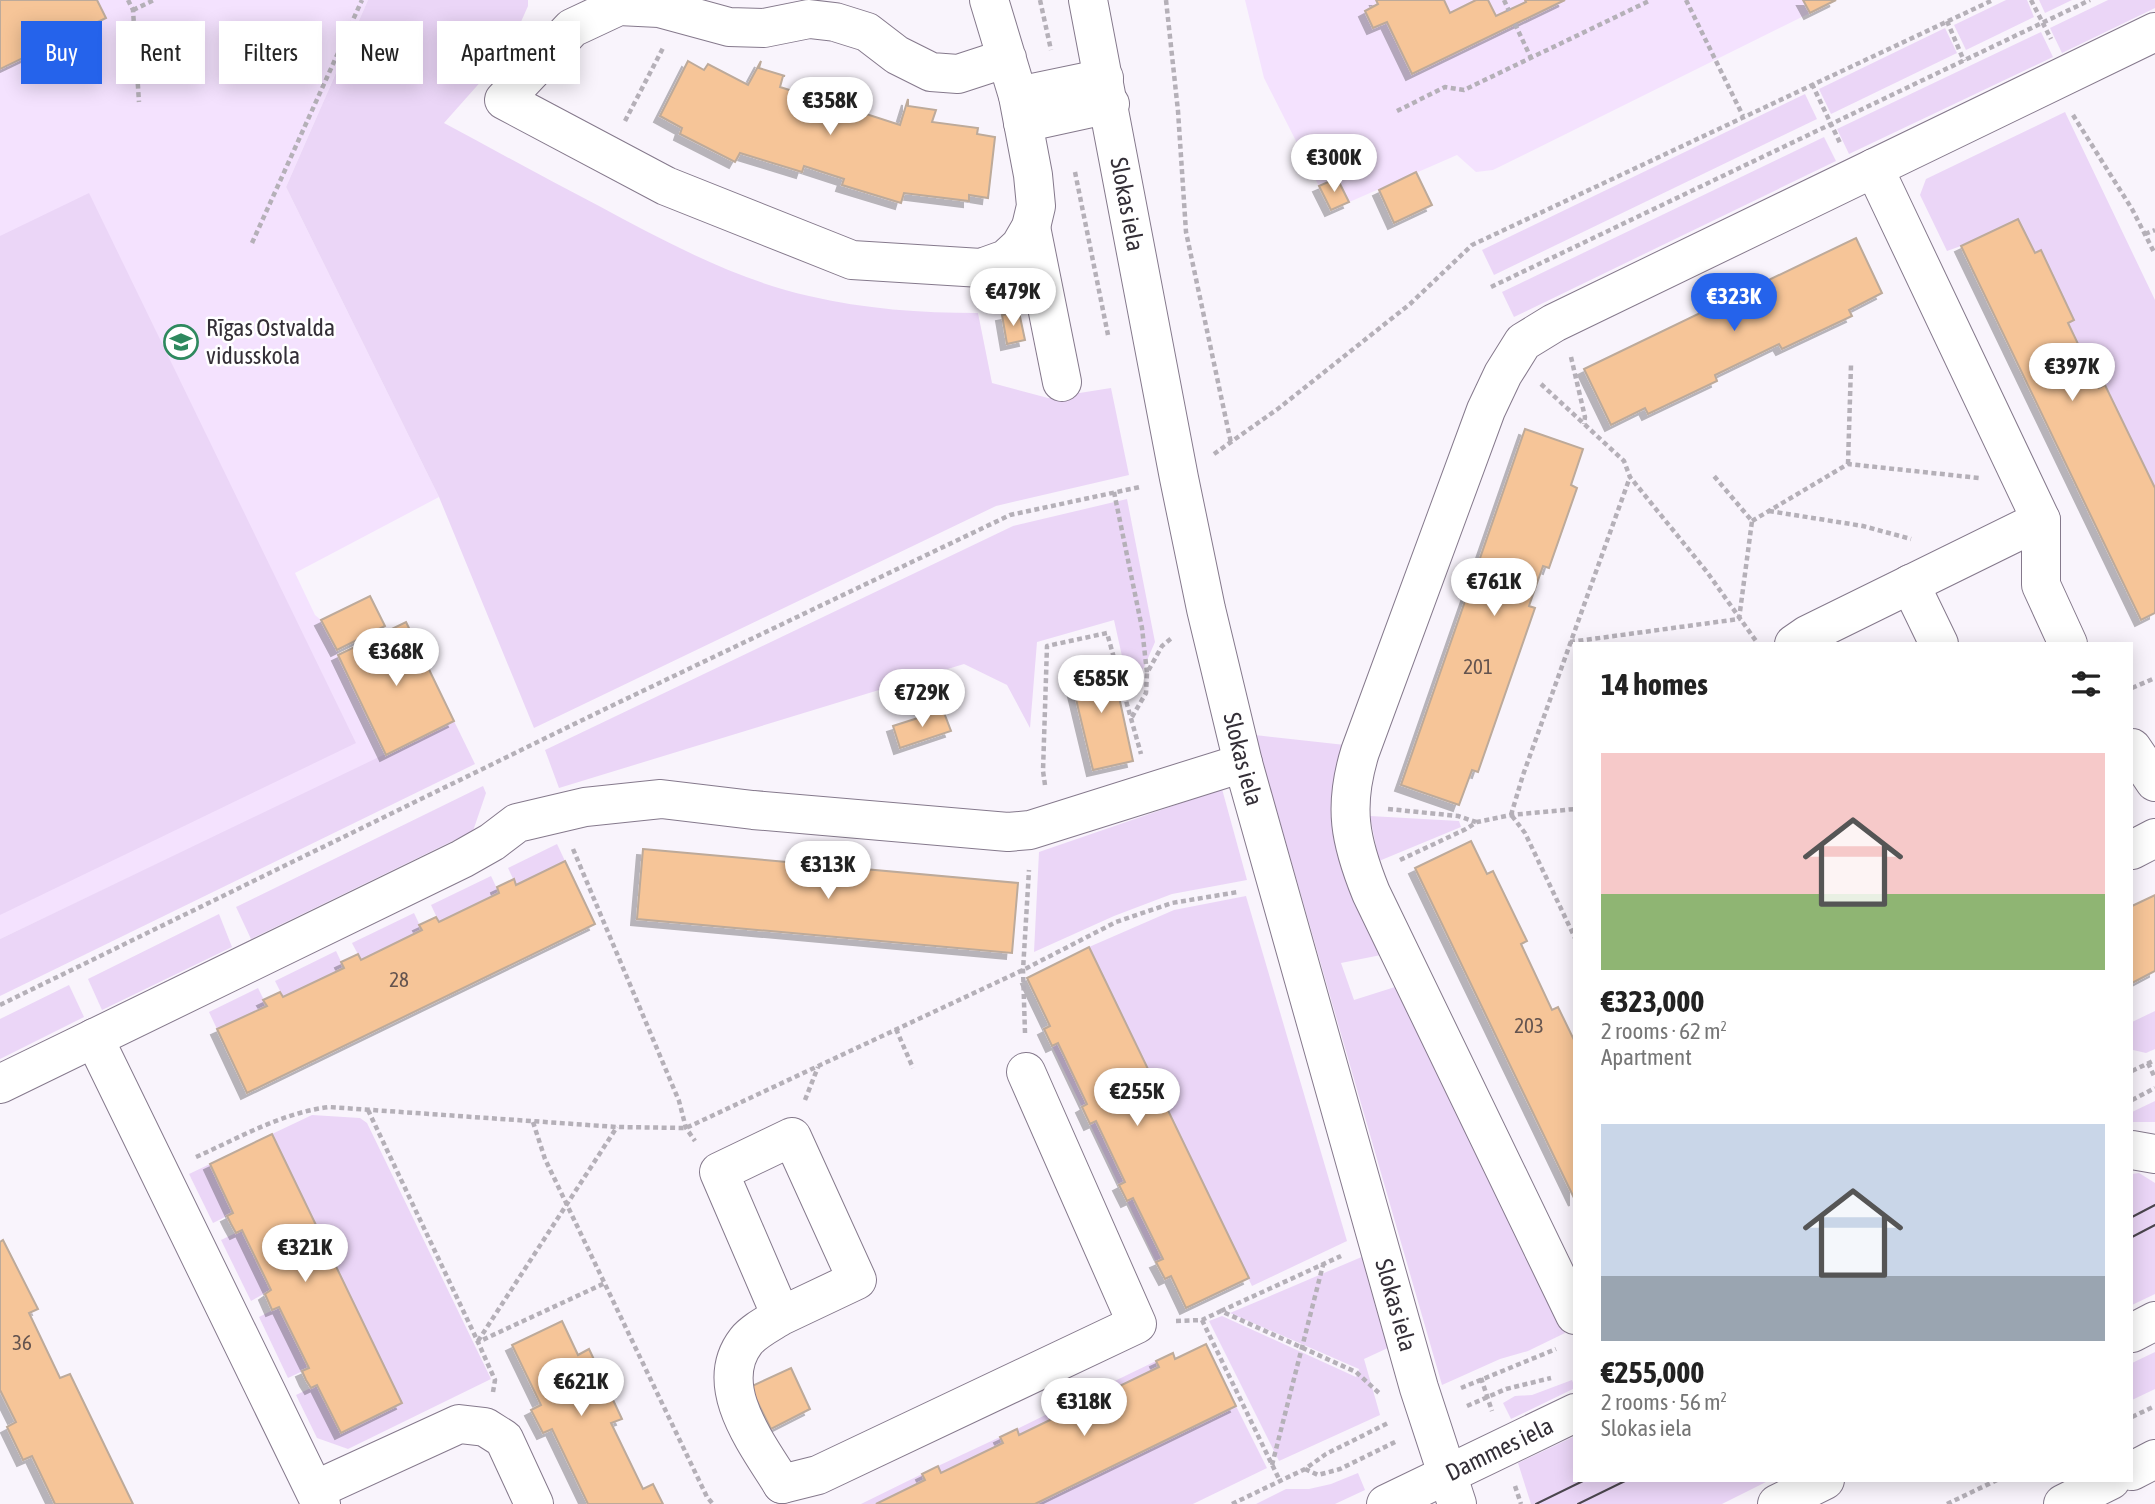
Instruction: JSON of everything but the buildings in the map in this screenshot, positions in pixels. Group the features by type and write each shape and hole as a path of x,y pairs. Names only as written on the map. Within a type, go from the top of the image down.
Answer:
{"street":[{"path":"989,0 1007,58 1021,109 1036,206 1031,227 1020,246 1006,260 981,268 852,260 666,186 504,100 572,29 619,6 659,8 729,27 764,28 809,19 835,22 867,32 897,55 931,72 958,74 1007,58"},
{"name":"Slokas iela","path":"1088,0 1179,478 1206,609 1243,763 1419,1388 1452,1489"},
{"path":"1571,1298 1364,876 1350,825 1352,779 1360,752 1486,411 1503,374 1523,342 1562,319 2155,32"},
{"path":"1021,109 1107,91"},
{"path":"1865,172 2041,520 2041,586 2067,642"},
{"path":"1031,227 1062,382"},
{"path":"1797,642 2041,520"},
{"path":"1910,584 1938,642"},
{"path":"2133,749 2155,782"},
{"path":"0,1084 462,859 492,842 517,823 584,807 661,799 753,810 1007,832 1043,826 1243,763"},
{"path":"2133,849 2155,838"},
{"path":"94,1038 318,1497 460,1424 485,1427 504,1439 534,1504"},
{"path":"781,1316 719,1172 792,1137 857,1280 781,1316 747,1339 738,1354 733,1377 735,1401 777,1494 1137,1324 1026,1072"},
{"path":"2133,1150 2155,1154"},
{"path":"2133,1332 2155,1321"},
{"name":"Dammes iela","path":"1386,1504 1452,1489 1573,1414"},
{"path":"2133,1470 2155,1459"},
{"path":"1777,1504 1821,1482"},
{"path":"2063,1504 2107,1482"}],"path":[{"path":"128,0 133,10 139,102"},
{"path":"133,10 154,0"},
{"path":"252,243 362,0"},
{"path":"1040,0 1110,340"},
{"path":"1166,0 1178,111 1186,232 1231,443"},
{"path":"1504,0 1509,11"},
{"path":"1397,111 1445,87 1464,90 1651,0"},
{"path":"1686,0 1743,116"},
{"path":"0,1004 1010,515 1179,478 1279,408 1410,304 1472,245 1993,0"},
{"path":"1491,287 2091,0"},
{"path":"608,153 681,13"},
{"path":"1947,22 1964,61"},
{"path":"1515,24 1531,58"},
{"path":"2053,81 2155,254"},
{"path":"1812,84 1831,125 1865,172"},
{"path":"2145,234 2155,230"},
{"path":"1562,319 1584,424"},
{"path":"1523,342 1533,376 1624,461 1630,477 1707,572 1756,642"},
{"path":"1848,464 1851,365"},
{"path":"1752,521 1848,464 2023,483"},
{"path":"1714,476 1752,521 1739,619"},
{"path":"1511,815 1630,477"},
{"path":"1114,492 1142,628 1147,673 1146,693 1132,718"},
{"path":"1768,511 1863,526 1972,554"},
{"path":"1147,673 1162,646 1206,609"},
{"path":"1570,642 1739,619"},
{"path":"1026,1072 1023,970 1048,799 1043,771 1047,646 1107,633 1150,793"},
{"path":"2133,688 2155,678"},
{"path":"1350,805 1458,816 1477,822"},
{"path":"1364,876 1477,822 1511,815 1573,809"},
{"path":"558,813 679,1101 686,1128 719,1172"},
{"path":"1511,815 1525,833 1573,934"},
{"path":"160,1174 283,1118 307,1110 329,1107 617,1128 686,1128 1128,918 1172,903 1242,891 1277,881"},
{"path":"896,1029 913,1068"},
{"path":"2133,1070 2155,1060"},
{"path":"2148,1063 2155,1078"},
{"path":"2133,1099 2155,1088"},
{"path":"368,1110 495,1380 485,1427"},
{"path":"533,1122 545,1159 707,1497 713,1504"},
{"path":"478,1342 617,1128"},
{"path":"1280,1481 1202,1320 1379,1239"},
{"path":"1272,1465 1322,1265"},
{"path":"478,1342 605,1283"},
{"path":"1221,1311 1302,1350 1356,1372"},
{"path":"2133,1417 2155,1406"},
{"path":"1947,1504 1993,1482"}],"shaded area":[{"name":"Rīgas Ostvalda vidusskola","path":"0,0 368,0 359,21 336,21 336,73 286,187 439,497 295,573 315,615 321,620 337,650 386,755 0,939"},
{"path":"368,0 528,0 521,21 437,21 437,84 479,84 444,123 675,246 754,280 809,296 851,304 914,311 978,313 992,383 1048,398 1111,388 1129,475 996,506 534,728 439,497 286,187 336,73 336,84 423,84 423,21 359,21"},
{"path":"1245,0 1803,0 1810,13 1493,170 1476,172 1457,155 1331,210 1264,78"},
{"path":"2006,0 2027,0 2034,17 1966,50 1954,25"},
{"path":"2039,0 2072,0 2045,13"},
{"path":"2108,0 2155,0 2155,8 2062,53 2050,28"},
{"path":"1945,28 1957,53 1831,114 1819,89"},
{"path":"2041,32 2053,57 1849,154 1837,129"},
{"path":"1805,94 1817,119 1494,275 1482,250"},
{"path":"2065,112 2155,300 2155,488 2105,385 2099,388 2068,323 2074,319 2041,251 2035,253 1961,246 1947,251 1920,195 1926,179"},
{"path":"1824,137 1836,161 1514,317 1502,292"},
{"path":"89,193 356,743 0,915 0,236"},
{"path":"1127,499 1155,642 1131,697 1114,620 1037,642 1030,728 1007,685 964,664 559,788 545,750 1013,526"},
{"path":"454,721 475,764 0,996 0,939"},
{"path":"1255,735 1345,745 1381,955 1341,963 1354,1000 1395,987 1565,1333 1528,1351 1500,1359 1442,1385"},
{"path":"483,786 486,793 473,831 251,939 236,907"},
{"path":"1222,789 1247,880 1172,894 1114,916 1034,952 1039,852"},
{"path":"1370,816 1459,821 1461,827 1379,861"},
{"path":"557,844 565,861 516,885 508,868"},
{"path":"491,876 499,893 439,922 431,905"},
{"path":"1246,896 1347,1241 1252,1286 1089,947 1174,910"},
{"path":"414,913 422,930 361,960 352,943"},
{"path":"219,914 232,947 102,1010 88,979"},
{"path":"336,951 344,968 283,997 275,981"},
{"path":"69,985 84,1017 0,1059 0,1019"},
{"path":"258,988 267,1006 217,1029 209,1012"},
{"path":"2155,1011 2155,1049 2146,1053 2133,1050 2133,1022"},
{"path":"1058,1043 1087,1104 1082,1107 1052,1046"},
{"path":"2155,1101 2155,1122 2133,1122 2133,1112"},
{"path":"312,1115 360,1118 367,1123 491,1379 348,1449 317,1438 296,1395 317,1385 341,1433 402,1403 272,1134"},
{"path":"1096,1121 1125,1182 1119,1185 1090,1124"},
{"path":"210,1164 233,1213 213,1223 189,1174"},
{"path":"2139,1173 2155,1183 2155,1294 2133,1305 2133,1174"},
{"path":"1133,1198 1163,1259 1156,1262 1127,1201"},
{"path":"242,1230 271,1290 251,1301 221,1240"},
{"path":"1364,1256 1390,1347 1364,1359 1380,1415 1279,1461 1209,1321 1222,1316 1356,1377 1359,1369 1230,1313"},
{"path":"279,1307 309,1368 288,1378 259,1317"},
{"path":"2155,1352 2155,1389 2133,1400 2133,1363"},
{"path":"1156,1361 1159,1367 1097,1397 1094,1391"},
{"path":"1572,1380 1573,1383 1573,1389 1511,1419 1503,1403 1515,1396 1532,1395"},
{"path":"1078,1399 1081,1405 1019,1435 1017,1429"},
{"path":"1236,1406 1267,1468 1193,1504 1035,1504"},
{"path":"1000,1437 1003,1443 941,1473 938,1466"},
{"path":"1573,1437 1573,1482 1766,1482 1722,1504 1531,1504 1518,1463"},
{"path":"1358,1473 1365,1490 1335,1504 1256,1504 1286,1489 1309,1489"},
{"path":"922,1474 925,1480 876,1504 861,1504"}],"tram line":[{"path":"2133,1216 2155,1205"},
{"path":"2133,1236 2155,1225"},
{"path":"1536,1504 1581,1482"},
{"path":"1578,1504 1623,1482"}],"place":[{"name":"Rīgas Ostvalda vidusskola","path":"181,342"}]}
